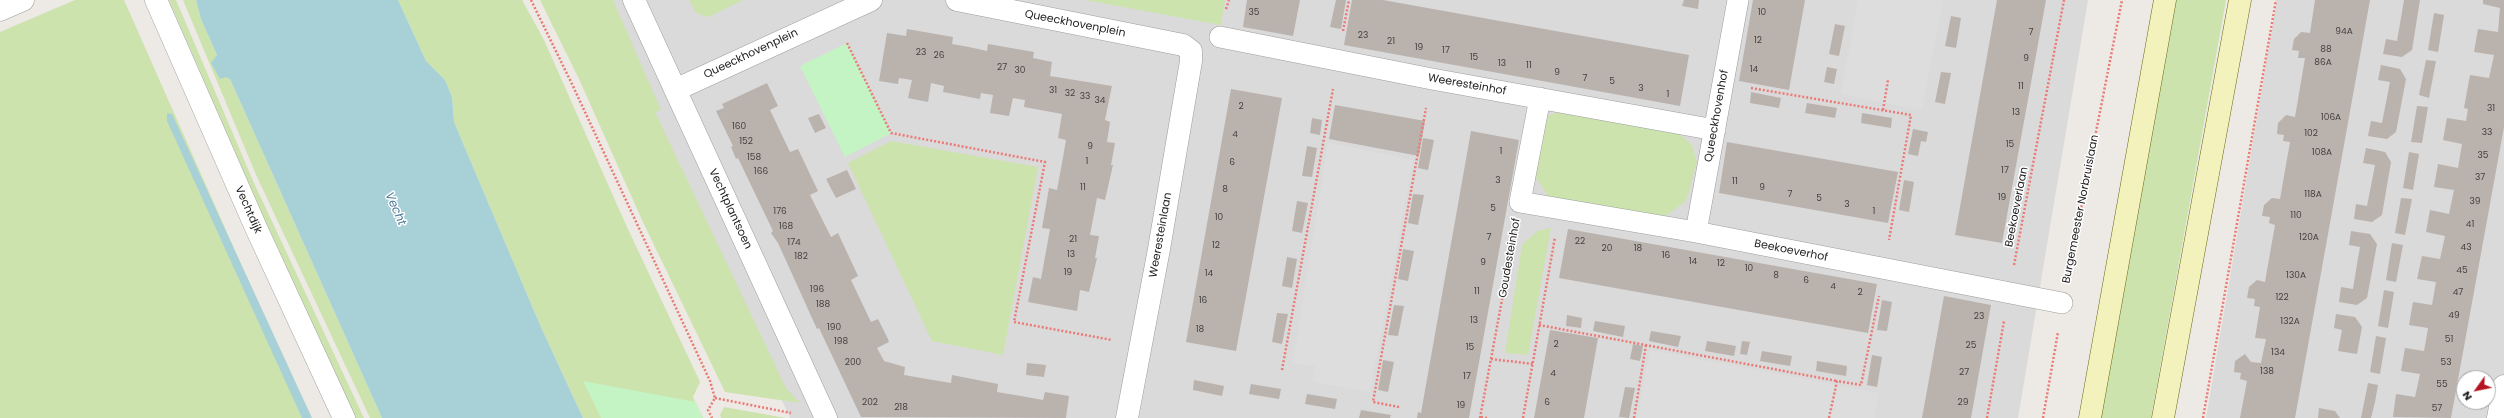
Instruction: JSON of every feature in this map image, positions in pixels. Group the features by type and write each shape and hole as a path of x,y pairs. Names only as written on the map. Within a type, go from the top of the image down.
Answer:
{"main road":[{"path":"2090,418 2165,0"},
{"path":"2163,418 2240,0"}],"street":[{"path":"0,10 23,0"},
{"name":"Vechtdijk","path":"156,0 257,230 344,418"},
{"name":"Vechtplantsoen","path":"634,0 826,418"},
{"name":"Queeckhovenplein","path":"675,90 833,16 871,0"},
{"name":"Queeckhovenplein","path":"957,0 1184,45 1191,51"},
{"name":"Queeckhovenhof","path":"1696,232 1738,0"},
{"name":"Weeresteinhof","path":"1220,37 1432,79 1715,130"},
{"name":"Weeresteinlaan","path":"1127,418 1159,249 1191,61 1191,51"},
{"path":"1520,202 1540,98"},
{"name":"Beekoeverhof","path":"1520,202 1696,232 2009,294 2062,303"},
{"path":"2498,418 2504,386"}],"path":[{"path":"531,0 576,91 703,366 715,398"},
{"name":"Beekoeverlaan","path":"1987,418 2064,0"},
{"name":"Burgemeester Norbruislaan","path":"2043,418 2062,303 2122,0"},
{"path":"2203,418 2276,0"},
{"path":"833,16 891,133 1045,162 1014,322 1141,345"},
{"path":"1282,370 1338,61"},
{"path":"1399,407 1373,402 1432,79"},
{"path":"1883,110 1888,80"},
{"path":"1539,325 1861,385 1884,269 1911,115 1723,84"},
{"name":"Goudesteinhof","path":"1480,417 1520,202"},
{"path":"1523,418 1561,209"},
{"path":"1634,418 1646,345"},
{"path":"1491,359 1533,364"},
{"path":"1829,418 1837,381"},
{"path":"715,398 796,414"},
{"path":"712,418 708,410 715,398"},
{"path":"1480,417 1487,418"}],"shaded area":[{"path":"600,0 2088,0 2018,418 790,418"},
{"path":"1858,0 1943,0 1922,110 1841,94"},
{"path":"2277,0 2504,0 2504,418 2206,418"},
{"path":"1328,143 1413,160 1370,392 1312,382 1315,366 1293,363"},
{"path":"1650,350 1879,393 1874,418 1637,418"}],"green space":[{"path":"75,0 124,0 309,418 0,418 0,32"},
{"path":"169,0 176,0 254,183 364,418 356,418 274,242"},
{"path":"183,0 196,0 201,19 217,55 215,60 230,79 382,418 370,418 257,177"},
{"path":"398,0 522,0 544,40 626,225 700,382 693,397 703,418 583,418 540,325 454,122 452,97 445,80 426,61"},
{"path":"540,0 613,0 661,110 655,112 786,388 800,403 725,392 642,220 579,79"},
{"path":"689,0 743,0 708,17 696,13"},
{"path":"1085,0 1225,0 1221,25"},
{"path":"2175,0 2226,0 2151,418 2099,418"},
{"path":"847,43 891,133 845,157 800,66"},
{"path":"1565,110 1678,133 1692,145 1697,162 1686,201 1667,215 1654,218 1550,199 1536,178 1539,139 1547,116"},
{"path":"891,141 1038,167 1003,355 932,341 848,163"},
{"path":"1551,228 1528,355 1505,353 1522,245 1537,231"},
{"path":"583,381 696,402 703,418 601,418"},
{"path":"724,407 786,418 721,418 720,415"}],"water":[{"name":"Vecht","path":"196,0 398,0 426,61 445,80 452,97 454,122 540,325 583,418 382,418 230,79 226,77 220,79 211,63 217,55 201,19"},
{"path":"167,113 172,114 312,418 302,418 167,121"}],"building":[{"path":"1247,0 1300,0 1293,36 1243,27"},
{"path":"1336,0 1346,0 1341,29 1330,27"},
{"path":"1352,0 1383,0 1689,55 1680,106 1344,45"},
{"path":"1684,0 1699,0 1698,9 1682,6"},
{"path":"1753,0 1805,0 1789,90 1739,81"},
{"path":"1997,0 2046,0 2002,243 1955,235"},
{"path":"2315,0 2370,0 2295,418 2240,418 2247,381 2240,379 2241,373 2234,372 2235,361 2245,354 2251,362 2261,363 2266,339 2255,338 2260,307 2254,306 2255,299 2247,298 2249,287 2257,280 2265,282 2275,225 2269,223 2270,217 2262,216 2264,205 2272,198 2280,199 2290,142 2283,141 2284,135 2277,134 2278,123 2286,115 2295,117 2305,58 2298,58 2299,51 2292,50 2294,39 2301,32 2310,33"},
{"path":"2404,0 2420,0 2412,50 2402,57 2383,54 2386,39 2397,41"},
{"path":"2483,0 2504,0 2504,127 2460,370 2456,370 2456,391 2451,418 2393,417 2396,394 2415,397 2420,374 2401,371 2405,348 2424,351 2428,328 2409,325 2413,302 2432,305 2436,282 2417,279 2422,256 2440,259 2445,236 2426,232 2430,210 2449,214 2454,190 2434,187 2438,164 2458,168 2462,144 2443,140 2447,118 2466,121 2468,109 2464,108 2470,75 2489,78 2494,55 2474,52 2478,29 2498,32 2500,8 2483,4"},
{"path":"2434,13 2444,15 2438,52 2428,50"},
{"path":"1951,16 1961,18 1956,48 1945,46"},
{"path":"1835,24 1845,26 1839,56 1829,54"},
{"path":"907,29 953,37 952,44 987,51 988,44 1034,52 1033,58 1052,62 1050,76 1112,86 1105,120 1110,122 1107,142 1115,143 1111,165 1113,165 1105,200 1097,198 1090,235 1099,236 1095,258 1097,258 1089,292 1080,290 1077,311 1028,302 1033,277 1041,279 1050,229 1042,228 1049,188 1057,190 1062,163 1066,140 1058,138 1062,114 1024,107 1025,100 1013,98 1009,116 990,113 993,95 981,93 980,99 943,92 944,86 931,83 928,102 908,98 912,80 899,78 898,84 879,81 887,33 906,36"},
{"path":"2426,60 2436,61 2429,98 2419,95"},
{"path":"2381,65 2400,69 2406,79 2396,132 2387,139 2368,136 2371,121 2382,123 2390,82 2378,80"},
{"path":"1827,67 1837,69 1834,84 1824,82"},
{"path":"1941,72 1951,73 1945,104 1935,102"},
{"path":"767,83 778,106 770,110 790,152 798,149 818,191 810,195 831,237 838,233 858,276 851,280 871,322 878,319 888,339 889,342 877,348 884,361 905,367 904,375 951,383 952,375 998,384 997,392 1043,400 1045,392 1069,396 1066,418 861,417 819,328 817,329 778,243 771,233 773,231 738,158 736,159 731,147 733,146 716,111 724,108 722,104"},
{"path":"1231,89 1282,98 1236,351 1186,342"},
{"path":"1751,92 1781,98 1779,108 1750,103"},
{"path":"1807,103 1837,108 1835,118 1805,113"},
{"path":"1335,105 1425,121 1419,156 1329,139"},
{"path":"2417,106 2428,107 2422,143 2411,142"},
{"path":"1862,113 1892,118 1891,128 1861,123"},
{"path":"819,114 826,128 815,133 808,118"},
{"path":"1312,118 1322,120 1320,135 1310,133"},
{"path":"1913,129 1928,132 1926,142 1921,141 1918,156 1908,154"},
{"path":"1471,131 1519,140 1469,418 1417,418 1418,412 1421,413"},
{"path":"1423,138 1434,140 1428,170 1418,168"},
{"path":"1727,142 1898,172 1888,223 1719,193"},
{"path":"1307,146 1317,148 1312,177 1302,176"},
{"path":"2366,148 2385,152 2391,162 2382,215 2372,222 2354,219 2356,204 2367,206 2375,165 2363,163"},
{"path":"2409,152 2419,154 2413,190 2403,188"},
{"path":"847,170 856,189 836,198 826,179"},
{"path":"1904,180 1914,182 1909,212 1899,210"},
{"path":"1413,194 1424,195 1418,225 1408,223"},
{"path":"2401,198 2412,199 2405,235 2395,233"},
{"path":"1297,201 1308,203 1302,233 1292,231"},
{"path":"1568,229 1877,284 1868,333 1559,278"},
{"path":"2351,231 2370,234 2377,244 2367,298 2357,305 2339,302 2341,287 2353,289 2360,247 2349,245"},
{"path":"2392,243 2403,245 2396,282 2386,280"},
{"path":"1403,249 1414,251 1408,281 1398,279"},
{"path":"1287,257 1297,259 1292,288 1282,286"},
{"path":"2384,290 2394,292 2388,328 2378,326"},
{"path":"1944,296 1991,305 1971,418 1922,418"},
{"path":"1882,300 1892,302 1887,331 1877,330"},
{"path":"1394,305 1404,306 1398,336 1388,335"},
{"path":"1277,313 1288,314 1282,344 1272,342"},
{"path":"2336,314 2355,317 2362,327 2357,354 2338,351 2342,330 2334,328"},
{"path":"1567,315 1582,318 1581,328 1566,326"},
{"path":"1595,321 1625,326 1623,337 1593,331"},
{"path":"1550,330 1598,338 1584,418 1534,418"},
{"path":"1651,331 1681,336 1678,347 1649,341"},
{"path":"2376,336 2386,338 2380,374 2370,372"},
{"path":"1707,341 1736,346 1734,356 1705,351"},
{"path":"1742,341 1750,342 1747,355 1740,354"},
{"path":"1633,344 1643,346 1640,361 1630,359"},
{"path":"1762,351 1792,356 1790,366 1760,361"},
{"path":"1872,355 1882,357 1877,387 1867,385"},
{"path":"1383,360 1394,362 1388,392 1378,390"},
{"path":"1817,361 1847,366 1846,376 1816,371"},
{"path":"1027,363 1046,365 1044,377 1026,375"},
{"path":"1194,380 1224,386 1222,396 1193,390"},
{"path":"2368,383 2378,385 2375,402 2371,418 2361,418"},
{"path":"1251,384 1281,389 1279,399 1249,394"},
{"path":"1625,387 1635,388 1629,418 1619,417"},
{"path":"1307,394 1337,399 1335,409 1305,404"},
{"path":"2319,408 2335,411 2340,418 2318,418"},
{"path":"1361,410 1391,415 1390,418 1359,418"}]}
